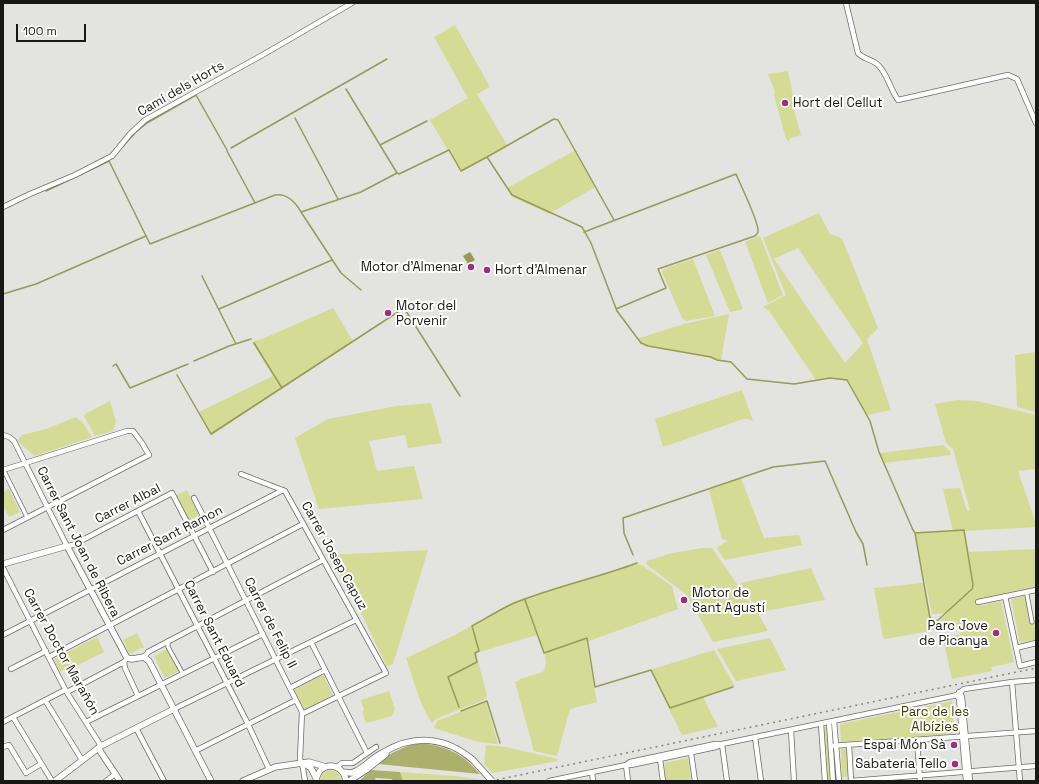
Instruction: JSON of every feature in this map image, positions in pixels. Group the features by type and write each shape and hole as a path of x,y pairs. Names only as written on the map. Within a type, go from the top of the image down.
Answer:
{"street":[{"name":"Camí dels Horts","path":"3,207 76,175 112,156 130,134 145,120 266,53 352,3"},
{"path":"846,3 858,53 862,57 878,64 898,100 1008,75 1017,79 1036,124"},
{"path":"3,530 149,455 133,431 127,431 25,463 4,472 26,515"},
{"name":"Carrer Sant Joan de Ribera","path":"3,435 10,437 14,441 109,626 125,660 125,668 138,696"},
{"path":"242,474 283,490"},
{"name":"Carrer Josep Capuz","path":"283,490 285,491 386,673 338,697"},
{"name":"Carrer Sant Ramon","path":"3,635 283,490"},
{"name":"Carrer Albal","path":"3,564 73,545 172,494 194,536"},
{"name":"Carrer de Felip II","path":"194,498 302,714 302,763 305,781"},
{"name":"Carrer Sant Eduard","path":"138,511 227,683 269,769"},
{"path":"49,657 303,524"},
{"path":"194,536 213,572"},
{"path":"3,722 63,691 69,691 125,660 144,657 148,652 168,641 323,560"},
{"name":"Carrer Doctor Marañón","path":"3,568 66,691 100,747"},
{"path":"978,602 1036,590"},
{"path":"1027,595 1032,622"},
{"path":"1005,596 1020,666 1036,662"},
{"path":"55,781 100,747 356,620"},
{"path":"86,722 263,634"},
{"path":"168,641 168,647 183,674"},
{"path":"311,642 367,753"},
{"path":"1016,648 1036,643"},
{"path":"11,669 46,651"},
{"path":"144,657 149,661 211,781"},
{"path":"290,688 325,670"},
{"path":"626,765 630,762 821,724 958,694 964,689 1036,680"},
{"path":"1012,682 1020,781"},
{"path":"958,694 964,736 967,771 966,781"},
{"path":"302,714 338,697"},
{"path":"45,700 82,760"},
{"path":"195,751 296,700"},
{"path":"13,717 52,781"},
{"path":"833,781 834,721"},
{"path":"829,722 839,781"},
{"path":"821,724 825,781"},
{"path":"136,728 164,781"},
{"path":"791,730 794,781"},
{"path":"833,746 1036,731"},
{"path":"755,737 761,781"},
{"path":"343,772 356,772 379,754 409,741 422,740 438,741 461,751 473,760 492,781"},
{"path":"917,740 920,781"},
{"path":"549,781 691,753 716,747 722,744"},
{"path":"722,744 727,781"},
{"path":"3,747 9,745 26,773 41,764"},
{"path":"849,745 851,781 1036,766"},
{"path":"243,781 269,769 302,763 309,762 326,767 337,767 342,763 353,763 376,746"},
{"path":"100,747 120,781"},
{"path":"349,781 370,767 390,749"},
{"path":"691,753 695,781"},
{"path":"660,759 663,781"},
{"path":"302,763 311,768 316,779"},
{"path":"626,765 628,781"},
{"path":"316,779 318,773 326,767"},
{"path":"337,767 343,772 346,781"},
{"path":"967,771 970,781"},
{"path":"592,772 593,781"},
{"path":"106,781 115,774"}],"green space":[{"path":"455,25 490,87 477,94 507,145 461,172 430,120 468,98 434,37"},
{"path":"788,71 795,106 793,107 801,135 791,138 788,142 774,95 775,91 768,74"},
{"path":"574,151 595,187 549,214 513,197 507,188"},
{"path":"819,213 830,234 839,237 843,241 878,328 867,339 891,410 867,415 847,380 831,378 816,380 769,311 763,307 786,295 763,238","holes":["798,248 863,343 845,363 774,259"]},
{"path":"760,236 783,295 768,303 745,242"},
{"path":"720,250 743,309 730,312 706,255"},
{"path":"693,259 715,316 686,321 682,318 662,272 664,269"},
{"path":"333,308 353,341 211,436 199,412 273,376 252,342"},
{"path":"729,314 721,360 641,344 637,339 684,324"},
{"path":"1036,352 1036,412 1017,407 1015,355"},
{"path":"742,390 753,421 743,419 663,447 655,419"},
{"path":"957,400 977,401 1036,415 1036,469 1018,471 1036,527 965,531 968,552 1036,549 1036,587 977,600 979,606 1001,601 1014,662 991,667 992,671 952,679 942,634 956,636 961,633 966,625 942,630 939,628 937,623 973,588 973,581 971,589 946,613 932,614 915,532 953,531 943,489 960,488 967,511 970,510 953,449 946,443 935,404"},
{"path":"110,401 116,421 113,431 95,436 84,416 85,414"},
{"path":"431,403 442,443 408,448 405,435 369,441 377,471 414,466 423,499 319,509 295,438 328,419 397,406"},
{"path":"76,417 83,423 92,437 35,456 17,441 22,435 46,429"},
{"path":"943,445 950,451 951,455 884,463 880,453"},
{"path":"741,478 764,538 799,535 802,545 725,560 717,549 719,546 728,541 722,539 709,490"},
{"path":"9,489 20,512 9,517 3,505 3,492"},
{"path":"187,490 205,525 193,532 175,496"},
{"path":"702,548 712,548 758,613 768,631 713,642 687,595 646,564 647,561 672,553"},
{"path":"428,550 393,664 387,667 362,615 330,555"},
{"path":"636,563 643,566 672,586 678,609 586,642 597,702 570,709 557,756 534,751 515,682 543,672 545,668 546,663 543,649 537,635 476,653 487,696 486,699 436,719 432,723 420,700 406,658 455,635 513,602 558,587 613,572"},
{"path":"811,568 825,600 759,612 740,583"},
{"path":"923,583 928,609 935,630 885,639 883,637 874,588"},
{"path":"1026,596 1032,622 1036,621 1036,640 1020,643 1011,599"},
{"path":"137,633 144,647 130,654 123,640"},
{"path":"97,637 104,652 74,667 72,665 60,672 54,659"},
{"path":"770,638 786,670 736,681 717,649"},
{"path":"167,649 179,671 165,678 154,656"},
{"path":"714,650 735,686 703,697 718,727 682,735 650,670"},
{"path":"323,675 333,695 304,710 294,690"},
{"path":"389,691 395,709 392,716 366,723 362,712 364,710 361,700"},
{"name":"Parc de les Albízies","path":"952,701 954,734 841,742 840,724"},
{"path":"486,702 498,744 478,742 434,728 437,721"},
{"path":"827,727 830,781 826,781 822,728"},
{"path":"486,745 506,747 557,759 558,761 493,773 484,764"},
{"path":"847,748 849,776 842,777 841,749"},
{"path":"688,758 691,781 666,781 664,767 665,763"},
{"path":"332,770 338,773 342,781 320,781 321,776 324,773"},
{"path":"400,772 455,776 482,780 403,781"}],"shaded area":[{"path":"470,252 475,260 468,264 463,256"},
{"path":"421,743 454,752 467,761 480,774 378,764 398,750"},
{"path":"371,770 400,772 403,781 375,778 376,781 359,781"}],"waterway":[{"path":"231,148 387,59"},
{"path":"346,89 397,173"},
{"path":"115,155 136,132 147,123 196,95 227,150"},
{"path":"295,118 338,199"},
{"path":"487,157 554,119 558,120 614,220"},
{"path":"380,145 427,121"},
{"path":"46,191 109,161 150,244 275,195 291,199 301,212 361,192 397,173 399,174 449,150 461,171 487,157 512,195 582,227 591,243 617,311 641,343 648,346 731,362 747,379 794,384 830,378 847,380 870,421 879,452 915,533 964,530 973,585 972,589 937,621 930,618 915,533"},
{"path":"227,151 255,203"},
{"path":"584,232 736,174 753,212 758,226 758,233 755,236 658,269 666,288 616,309"},
{"path":"301,212 341,273 361,290"},
{"path":"3,294 36,284 146,236"},
{"path":"219,309 332,260"},
{"path":"202,276 236,344"},
{"path":"177,375 211,434 404,308 460,396"},
{"path":"194,361 229,346 251,339"},
{"path":"254,343 282,388"},
{"path":"113,366 116,364 130,388 188,364"},
{"path":"633,555 624,533 623,518 773,467 825,461 856,532 863,544 867,565"},
{"path":"459,707 448,677 477,662 475,653 479,651 472,626 512,604 637,563"},
{"path":"525,600 544,653 587,638 595,687 651,670 670,708 733,687"},
{"path":"461,711 487,701 500,743"}],"railway":[{"path":"491,781 1036,668"}],"place":[{"name":"Hort del Cellut","path":"785,103"},
{"name":"Motor d'Almenar","path":"471,267"},
{"name":"Hort d'Almenar","path":"487,270"},
{"name":"Motor del Porvenir","path":"388,313"},
{"name":"Motor de Sant Agustí","path":"684,600"},
{"name":"Parc Jove de Picanya","path":"996,633"},
{"name":"Espai Món Sà","path":"954,745"},
{"name":"Sabateria Tello","path":"955,764"}]}
